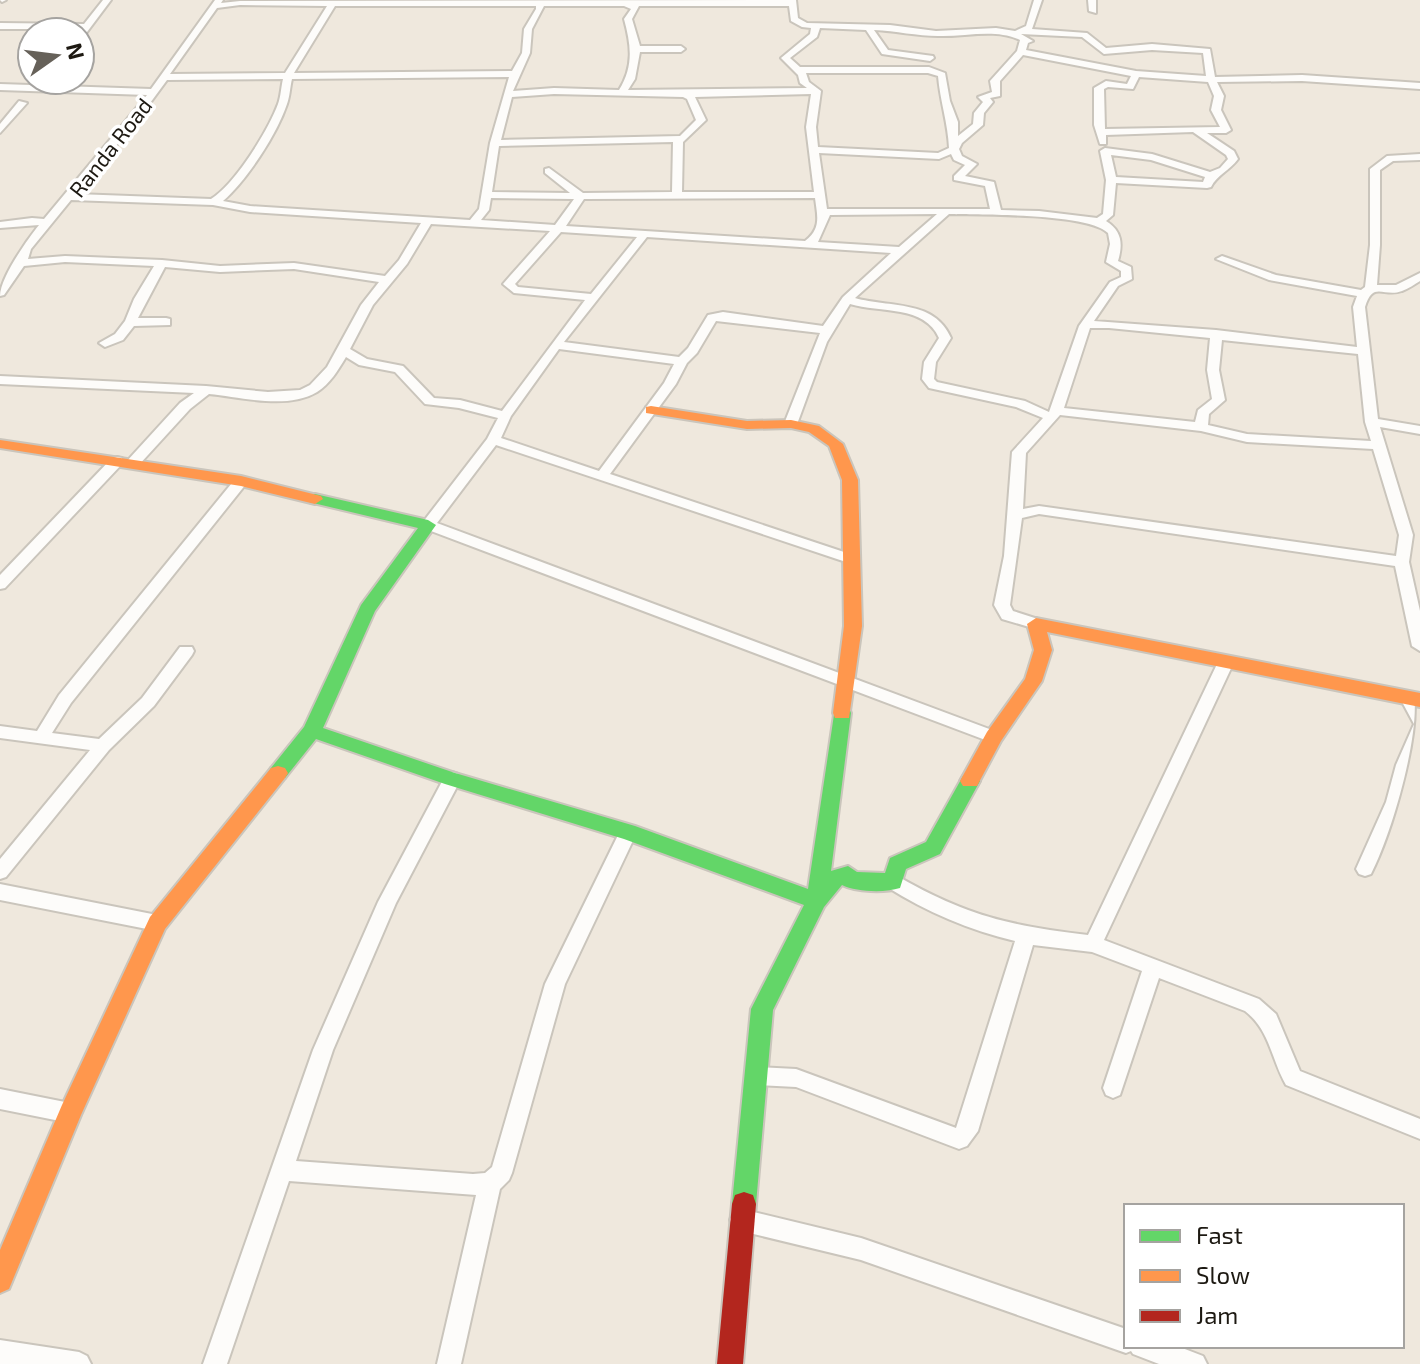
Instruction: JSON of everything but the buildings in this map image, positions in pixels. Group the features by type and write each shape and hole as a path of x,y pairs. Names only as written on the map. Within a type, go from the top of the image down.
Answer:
{"street":[{"path":"1019,34 1030,27 1038,0"},
{"path":"1092,0 1093,11"},
{"path":"213,202 223,197 233,180 256,156 283,105 288,75 331,2"},
{"path":"217,3 792,2 797,22 816,26 868,27 936,34 979,31 1084,35 1104,51 1152,47 1207,51 1211,79 1219,96 1216,110 1226,130"},
{"name":"Randa Road","path":"0,293 21,263 26,248 154,92 217,3"},
{"path":"473,223 484,210 495,143 514,74 526,53 528,29 540,9 540,3"},
{"path":"622,92 630,79 636,49 628,19 636,8 626,4"},
{"path":"816,26 814,35 785,58 798,70 805,83 816,91"},
{"path":"868,27 885,52 930,58"},
{"path":"815,150 939,156 954,149 958,141 978,125 979,113 988,102 983,97 997,94 995,81 1021,52 1019,34"},
{"path":"1019,34 1059,59"},
{"path":"636,49 681,49"},
{"path":"1021,52 1136,74 1259,81 1302,78 1420,86"},
{"path":"798,70 929,70 942,75 945,101 953,122 954,149 958,158 972,164 958,178 990,184 996,213"},
{"path":"164,77 514,74"},
{"path":"1099,222 1108,215 1111,180 1098,113 1100,85 1130,87 1136,74"},
{"path":"96,87 154,92"},
{"path":"509,94 816,91"},
{"path":"809,243 815,239 825,217 811,127 816,91"},
{"path":"495,143 678,140 686,137 701,120 691,97 685,94"},
{"path":"0,130 22,103"},
{"path":"1111,180 1207,185 1211,176 1224,170 1233,159 1230,153 1196,130 1226,130"},
{"path":"1101,132 1226,130"},
{"path":"677,197 678,140"},
{"path":"1105,151 1152,157 1211,176"},
{"path":"1420,157 1391,158 1375,169 1375,245 1367,291 1359,307 1377,445 1413,536 1402,562 1420,646"},
{"path":"549,171 581,196"},
{"path":"487,195 821,195"},
{"path":"581,196 558,229 509,284 510,288 596,298"},
{"path":"70,197 213,202 250,209 899,250"},
{"path":"791,424 826,330 847,299 946,211"},
{"path":"824,212 996,213 1099,222 1109,225 1115,233 1117,248 1112,262 1127,269 1126,279 1114,284 1081,330 1081,340 1054,414 1019,452 1011,556 1002,605 1007,615 1036,624 1414,699 1420,721"},
{"path":"0,380 284,395 306,393 316,386 344,351 369,302 405,260 428,220"},
{"path":"0,225 48,223"},
{"path":"0,1280 9,1235 70,1113 157,923 312,731 367,609 493,440 505,416 556,345 643,236"},
{"path":"21,263 65,259 220,269 294,266 388,280"},
{"path":"1222,259 1273,278 1367,291 1398,289 1420,276"},
{"path":"105,343 119,337 131,322 135,305 162,263"},
{"path":"847,299 871,307 921,313 937,321 945,338 928,368 928,379 933,385 1054,414 1201,427 1247,438 1377,445"},
{"path":"603,475 716,316 826,330"},
{"path":"131,322 166,322"},
{"path":"1086,325 1109,324 1216,334 1364,351"},
{"path":"1201,427 1203,413 1219,400 1213,370 1216,334"},
{"path":"556,345 682,361"},
{"path":"344,351 363,362 399,369 430,401 460,404 505,416"},
{"path":"0,584 125,462 206,390"},
{"path":"651,410 747,425 791,424 814,429 829,437 844,459 850,480 853,626 817,901"},
{"path":"1372,422 1420,430"},
{"path":"493,440 851,559"},
{"path":"0,444 241,481 428,525 994,737"},
{"path":"40,739 65,699 241,481"},
{"path":"1014,515 1039,510 1402,562"},
{"path":"893,882 897,864 933,848 994,737 1033,681 1043,650 1036,624"},
{"path":"0,872 103,746 148,702 186,651"},
{"path":"1093,944 1226,662"},
{"path":"1365,869 1395,802 1404,765 1420,728"},
{"path":"312,731 452,779 628,832 817,901"},
{"path":"0,732 103,746"},
{"path":"215,1364 323,1050 387,902 452,779"},
{"path":"449,1364 490,1183 501,1173 542,1022 555,984 628,832"},
{"path":"730,1364 762,1009 817,901 834,879 848,874 850,880 893,882 947,912 1026,936 1093,944 1252,1005 1266,1013 1275,1028 1284,1065 1293,1078 1420,1129"},
{"path":"0,892 157,923"},
{"path":"755,1076 796,1078 959,1139 967,1131 1026,936"},
{"path":"1113,1088 1153,967"},
{"path":"0,1099 70,1113"},
{"path":"280,1170 473,1185 490,1183"},
{"path":"741,1220 861,1249 1124,1340"},
{"path":"1147,1348 1195,1364"},
{"path":"0,1352 79,1364"}],"traffic: fast":[{"path":"278,773 312,731 367,609 428,525 315,499"},
{"path":"744,1204 762,1009 817,901 842,713"},
{"path":"312,731 452,779 628,832 817,901 834,879 848,874 850,880 893,882 897,864 933,848 970,781"}],"traffic: slow":[{"path":"651,410 747,425 791,424 814,429 836,444 850,480 853,626 842,713"},
{"path":"0,444 241,481 315,499"},
{"path":"970,781 994,737 1033,681 1043,650 1036,624 1420,700"},
{"path":"0,1280 70,1113 157,923 278,773"}],"traffic: jam":[{"path":"730,1364 744,1204"}]}
